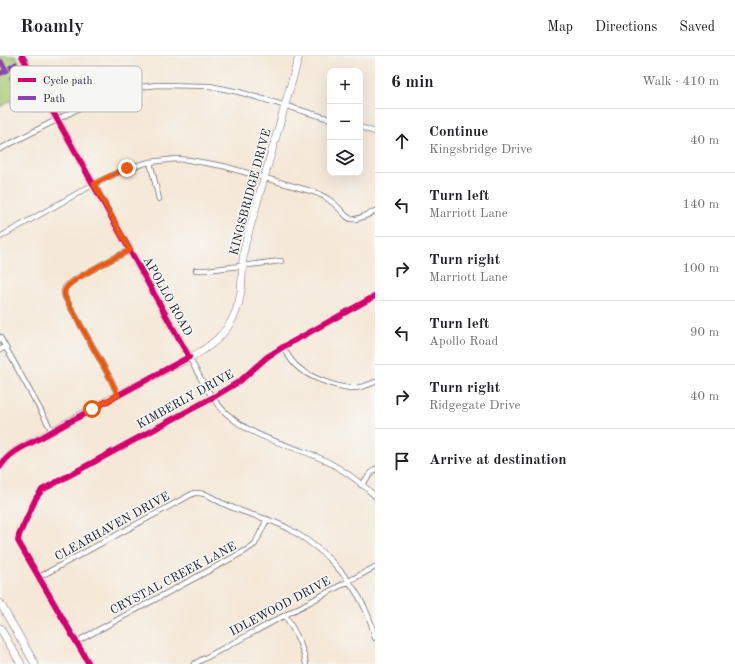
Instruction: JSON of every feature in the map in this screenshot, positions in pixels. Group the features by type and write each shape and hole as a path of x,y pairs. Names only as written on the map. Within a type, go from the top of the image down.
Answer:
{"street":[{"name":"APOLLO ROAD","path":"22,56 28,66"},
{"name":"KINGSBRIDGE DRIVE","path":"0,467 12,454 23,446 211,345 223,333 236,312 242,292 244,245 299,56"},
{"path":"142,87 158,85 210,86 239,92 327,118"},
{"name":"APOLLO ROAD","path":"54,112 212,398 234,420 252,432 276,443 315,456 339,470 375,496"},
{"path":"0,149 72,112"},
{"path":"363,128 375,132"},
{"path":"0,237 94,184 127,168 150,162 176,159 223,166 314,192 328,198 345,216 350,219 361,218 375,211"},
{"path":"150,162 159,199"},
{"path":"118,395 109,376 75,317 64,293 66,288 78,278 130,250"},
{"path":"196,270 208,270 282,261"},
{"name":"KIMBERLY DRIVE","path":"39,577 18,541 19,535 36,498 42,490 212,398 240,381 267,357 375,296"},
{"path":"0,337 52,431"},
{"path":"0,350 5,347"},
{"path":"283,347 289,358 300,369 312,376 352,389 366,386 375,382"},
{"path":"361,485 375,469"},
{"name":"CLEARHAVEN DRIVE","path":"39,577 194,493 201,492 208,494 230,506 267,519"},
{"path":"267,519 290,529 314,545 339,569 349,581 368,614 375,638"},
{"name":"CRYSTAL CREEK LANE","path":"76,642 245,552 255,544 267,519"},
{"name":"IDLEWOOD DRIVE","path":"194,664 375,567"},
{"path":"39,577 89,664"},
{"path":"0,603 35,664"},
{"path":"285,615 299,641 306,664"},
{"path":"0,628 22,664"},
{"path":"14,650 24,644"}],"green space":[{"path":"0,56 16,56 21,66 10,66 10,101 0,107"}],"marked path":[{"path":"0,60 6,70 10,68"},
{"path":"13,66 18,63"},
{"path":"0,74 6,70 10,75"}],"cycle path":[{"path":"22,56 28,66"},
{"path":"0,467 9,456 20,448 189,357 53,112"},
{"path":"89,664 18,541 19,535 36,498 42,490 212,398 240,381 267,357 375,296"}],"route":[{"path":"92,409 118,395 64,293 66,288 78,278 130,250 94,184 127,168"}]}
